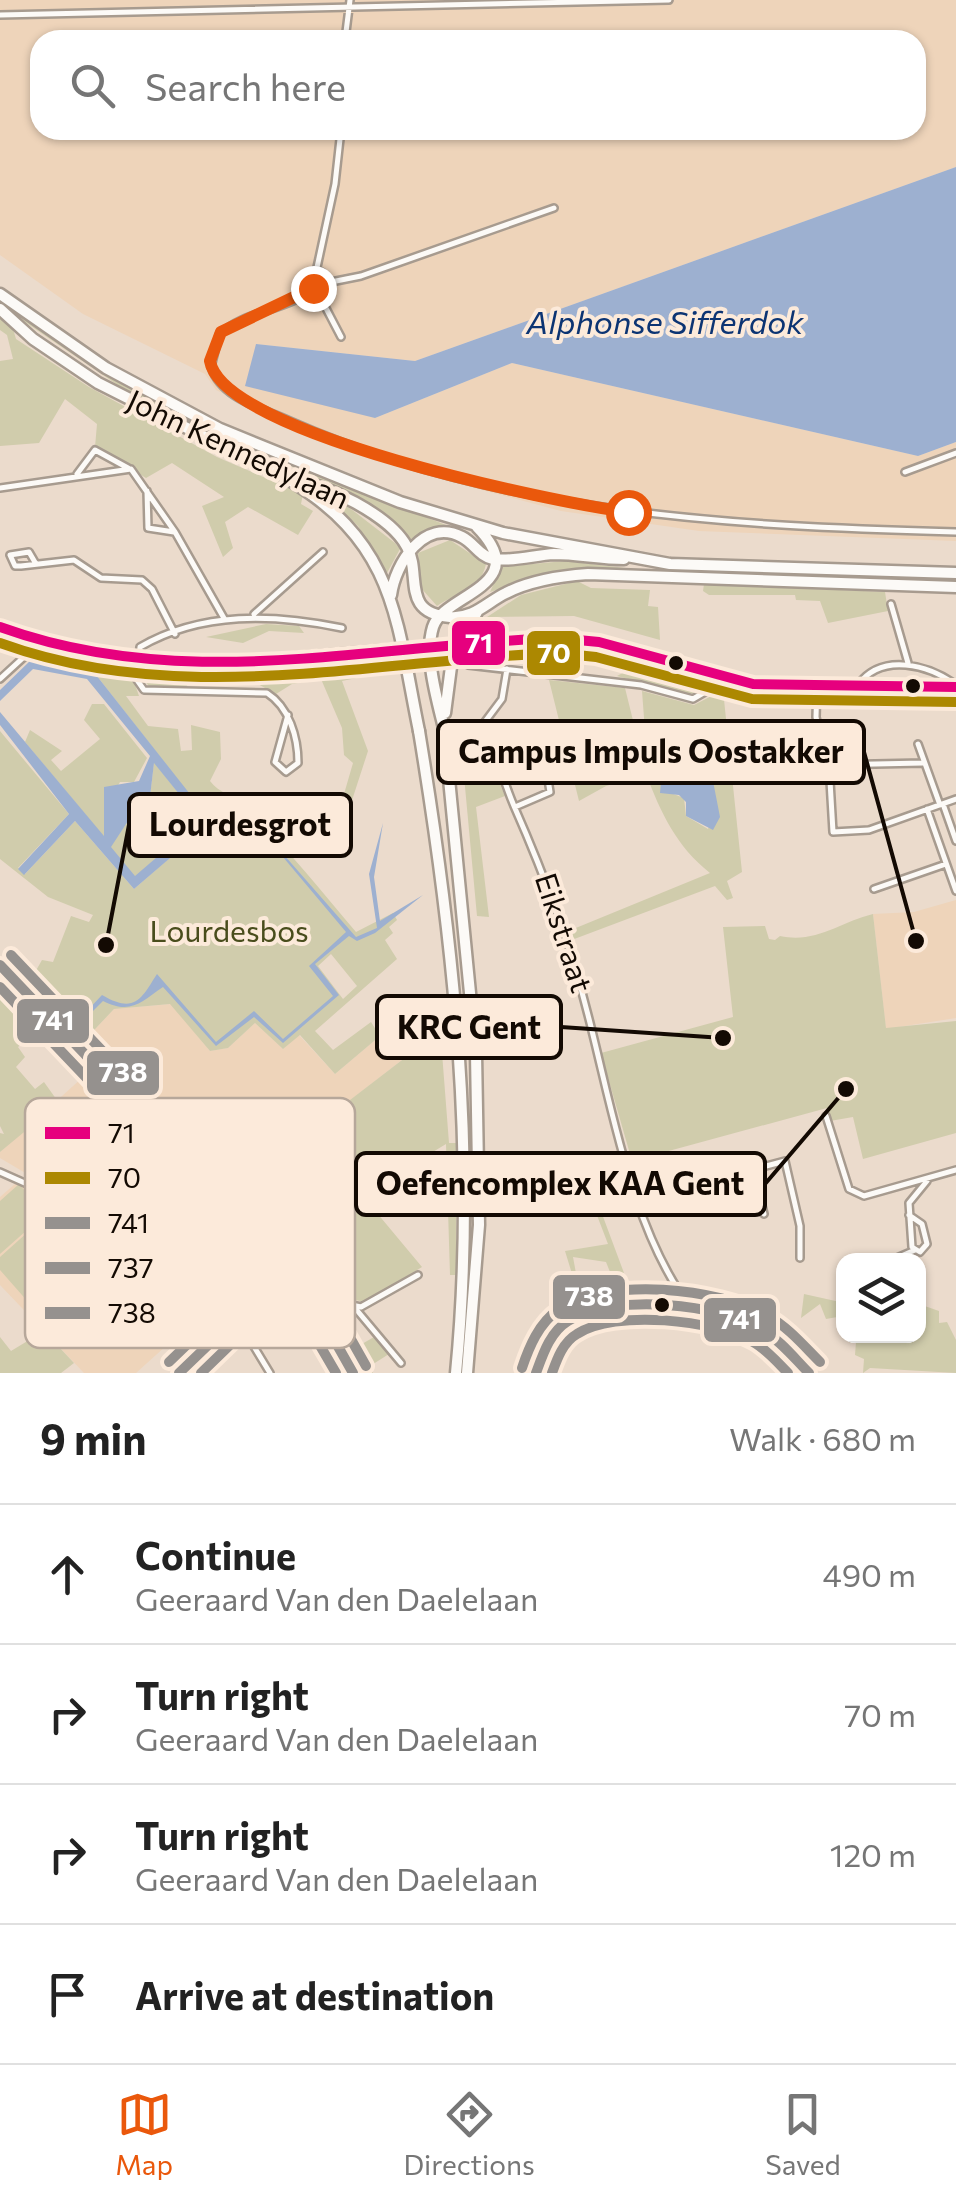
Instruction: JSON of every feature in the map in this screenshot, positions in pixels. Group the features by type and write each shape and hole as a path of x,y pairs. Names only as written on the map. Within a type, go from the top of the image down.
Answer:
{"highway":[{"name":"John Kennedylaan","path":"0,294 106,368 206,422 400,502 522,538 634,559 699,566 956,574"},
{"name":"John Kennedylaan","path":"0,309 34,339 98,383 290,480 309,481 340,495 380,521 409,550"},
{"path":"290,480 337,512 360,536 390,599 419,731 458,1035 465,1149 462,1297 452,1373"},
{"path":"473,523 489,542 493,559 486,586 439,616 432,641 476,1054 475,1373"},
{"path":"390,599 394,576 409,550 427,537 454,534 493,559 570,554 634,559"},
{"path":"409,550 414,593 426,609 439,616 478,612 530,583 588,574 709,582 956,586"},
{"path":"444,728 448,672 478,612"},
{"path":"467,1373 476,1298"}],"street":[{"path":"0,15 350,4 669,0"},
{"path":"346,30 350,4"},
{"path":"340,140 336,184 316,272 308,280 341,337"},
{"path":"554,208 361,276 326,283 221,332 210,361 222,387 299,425 416,468 573,504 766,526 956,532"},
{"path":"316,272 324,275 326,283"},
{"path":"76,474 95,450 131,469 176,532 225,620"},
{"path":"905,472 956,453"},
{"path":"0,488 131,469"},
{"path":"147,488 148,528 176,532"},
{"path":"36,564 29,552 10,555 15,566 36,564 74,560 101,578 142,580 152,589 174,634"},
{"path":"252,616 323,552"},
{"path":"891,604 908,664"},
{"path":"288,715 275,762 286,772 298,762 288,715 279,701 266,693 144,690 137,680 140,647 174,634 252,616 292,618 342,628"},
{"path":"0,630 38,643 138,661 217,663 557,638 598,642 753,684 956,686"},
{"path":"0,679 38,643"},
{"path":"858,685 872,673 908,664 936,672 956,686"},
{"path":"468,665 641,685 693,699 705,692 712,675"},
{"path":"478,731 502,700 508,669"},
{"path":"816,684 816,717 828,768 833,832"},
{"name":"Eikstraat","path":"471,726 496,762 548,884 640,1200 672,1282 692,1308"},
{"path":"496,762 535,744 544,754 550,792 515,807"},
{"path":"918,744 956,841"},
{"path":"766,779 828,768 923,763"},
{"path":"821,838 833,832 869,830 956,799"},
{"path":"927,809 956,890"},
{"path":"874,889 946,864"},
{"path":"0,964 127,1098"},
{"path":"826,1116 850,1189 864,1196 956,1170"},
{"path":"640,1200 784,1161 800,1226 800,1258"},
{"path":"753,1169 764,1214"},
{"path":"0,1172 25,1183"},
{"path":"915,1250 908,1203 929,1179"},
{"path":"888,1192 908,1203"},
{"path":"909,1216 922,1224 927,1244 924,1250 909,1253"},
{"path":"355,1307 418,1275"},
{"path":"585,1287 595,1310"},
{"path":"536,1373 556,1332 570,1320 595,1310 692,1308 731,1316 763,1330 809,1373"},
{"path":"355,1309 401,1362"},
{"path":"185,1370 206,1348"},
{"path":"255,1348 270,1373"},
{"path":"339,1348 353,1373"}],"shaded area":[{"path":"0,0 956,0 956,167 415,361 256,344 375,418 512,363 918,456 956,442 956,541 699,531 561,511 400,468 294,428 216,390 205,374 83,314 0,255"},
{"path":"956,900 956,1018 886,1029 873,914 914,912"},
{"path":"171,1004 210,1051 228,1048 255,1023 283,1049 299,1035 335,1074 380,1036 388,1048 411,1032 420,1046 353,1098 132,1098 81,1044 114,1009"},
{"path":"93,1068 121,1098 60,1098"},
{"path":"25,1129 25,1173 0,1158 0,1152"},
{"path":"16,1183 25,1187 25,1311 0,1285 0,1197"},
{"path":"60,1348 164,1348 136,1373 84,1373"}],"green space":[{"path":"0,298 123,381 200,424 446,525 430,528 411,539 347,492 125,390 0,305"},
{"path":"0,314 11,322 16,339 89,387 217,457 303,494 301,504 313,511 298,535 248,507 225,522 233,548 223,557 202,506 224,497 172,463 146,478 95,447 97,424 65,399 39,443 0,446 0,361 13,359 7,335 0,330"},
{"path":"321,493 351,509 400,549 387,573 358,526"},
{"path":"450,540 486,564 473,586 437,606 421,588 418,553"},
{"path":"565,561 643,570 786,574 786,578 567,569 490,592 501,567"},
{"path":"577,581 591,588 650,590 648,606 658,607 660,640 574,616 487,617 521,595"},
{"path":"704,584 885,592 888,611 828,623 820,601 796,600 795,595 709,595 703,591"},
{"path":"266,624 299,626 304,633 269,631 243,643 206,637"},
{"path":"393,658 395,670 342,681 368,751 342,831 324,833 323,828 335,825 353,763 344,755 342,728 321,679 292,684 276,694 256,683 190,681 186,687 149,686 142,678 146,670 215,672"},
{"path":"631,659 698,680 700,691 687,695 617,676 632,668"},
{"name":"Lourdesbos","path":"85,664 130,670 139,696 126,696 148,726 178,729 181,751 192,750 191,725 220,732 221,759 210,781 256,818 356,932 393,913 397,920 389,927 393,933 385,940 397,959 315,1031 333,1050 371,1022 380,1036 335,1074 300,1035 283,1049 255,1023 228,1048 210,1051 170,1004 114,1009 81,1044 31,991 40,981 34,974 42,960 53,962 71,916 89,922 93,915 48,897 0,859 0,731 69,814 18,868 25,874 75,821 134,889 211,822 93,671 84,670","holes":["331,954 357,986 343,999 318,966"]},
{"path":"549,680 625,688 645,769 654,765 645,731 642,691 694,705 723,690 742,872 727,881 733,898 727,900 715,886 569,941 566,932 710,873 671,828 646,774 606,786 579,801","holes":["676,771 713,798 716,806 708,829 686,816 684,798 668,792 665,777"]},
{"path":"92,704 104,704 147,758 134,782 120,782 104,809 104,837 25,742 30,730 62,751 51,760 61,771 100,739 84,720"},
{"path":"464,728 486,751 505,796 476,807 489,917 477,916 460,733"},
{"path":"154,762 200,820 135,877 110,847 130,818 148,814"},
{"path":"873,914 886,1028 956,1021 956,1133 863,1159 853,1117 830,1121 827,1108 632,1161 601,1053 733,1017 723,927 765,926 769,939 775,940 780,936 817,935"},
{"path":"0,970 63,1035 61,1038 46,1023 18,1047 25,1057 16,1067 35,1089 44,1082 55,1098 25,1098 25,1131 0,1152 0,1133 4,1134 0,1126"},
{"path":"439,1014 449,1143 456,1143 456,1275 450,1275 446,1144 362,1195 422,1267 365,1302 355,1300 353,1098 419,1047 411,1032"},
{"path":"590,1161 586,1171 624,1273 610,1272 606,1262 573,1257 578,1284 589,1295 590,1304 553,1325 532,1373 517,1373 548,1315 581,1303 565,1251 608,1244 578,1166"},
{"path":"19,1184 25,1191 25,1232 0,1254 0,1201"},
{"path":"25,1235 25,1298 0,1270 0,1257"},
{"path":"804,1294 836,1301 836,1317 826,1319 820,1304 801,1318"},
{"path":"926,1306 939,1311 939,1323 947,1322 956,1340 956,1373 870,1368 863,1373 864,1359 855,1355 856,1343 926,1343"},
{"path":"0,1337 11,1351 25,1343 25,1348 60,1348 74,1363 61,1373 0,1373"},
{"path":"374,1337 389,1354 370,1366 373,1373 358,1373 345,1348 355,1348"}],"water":[{"name":"Alphonse Sifferdok","path":"956,167 956,442 918,456 512,363 375,418 245,386 256,344 415,361"},
{"path":"31,660 93,671 212,822 134,889 75,821 24,875 18,869 69,814 0,725 0,712 104,836 104,787 139,781 150,756 87,679 33,669 0,701 0,690","holes":["154,763 200,820 135,876 111,847 130,818 148,814"]},
{"path":"692,766 713,781 720,817 713,830 686,816 686,802 679,795 660,793 661,782 677,767"},
{"path":"234,798 356,937 377,928 369,874 383,823 374,877 380,921 423,895 375,933 357,941 349,936 315,964 339,995 283,1043 254,1017 216,1046 163,987 128,1007 103,1001 71,1033 40,994 72,1027 102,995 123,1003 137,1001 157,974 216,1042 254,1011 283,1039 333,996 309,966 346,932 236,801 224,807"}],"transit line":[{"name":"71","path":"0,627 69,647 138,658 207,662 557,638 599,642 753,684 956,687"},
{"name":"70","path":"0,643 68,663 206,677 557,653 596,657 752,699 956,702"},
{"name":"738","path":"11,955 147,1098"},
{"name":"741","path":"0,965 127,1098"},
{"name":"737","path":"0,987 106,1098"},
{"name":"738","path":"522,1368 540,1329 558,1310 579,1299 633,1290 693,1293 747,1306 782,1326 820,1362"},
{"name":"741","path":"536,1373 552,1337 568,1321 587,1312 638,1304 695,1308 745,1321 776,1340 809,1373"},
{"name":"737","path":"552,1373 572,1337 594,1326 639,1320 690,1323 736,1334 762,1348 788,1373"},
{"name":"738","path":"355,1346 366,1366"},
{"name":"738","path":"169,1362 184,1348"},
{"name":"741","path":"179,1373 205,1348"},
{"name":"737","path":"201,1373 227,1348"},
{"name":"737","path":"321,1348 336,1373"},
{"name":"741","path":"339,1348 353,1373"}],"place":[{"name":"Campus Impuls Oostakker","path":"916,941"},
{"name":"Lourdesgrot","path":"106,945"},
{"name":"KRC Gent","path":"723,1038"},
{"name":"Oefencomplex KAA Gent","path":"846,1089"}],"route":[{"path":"313,288 298,300 236,322 221,332 210,361 222,387 299,425 416,468 573,504 628,512"}]}
